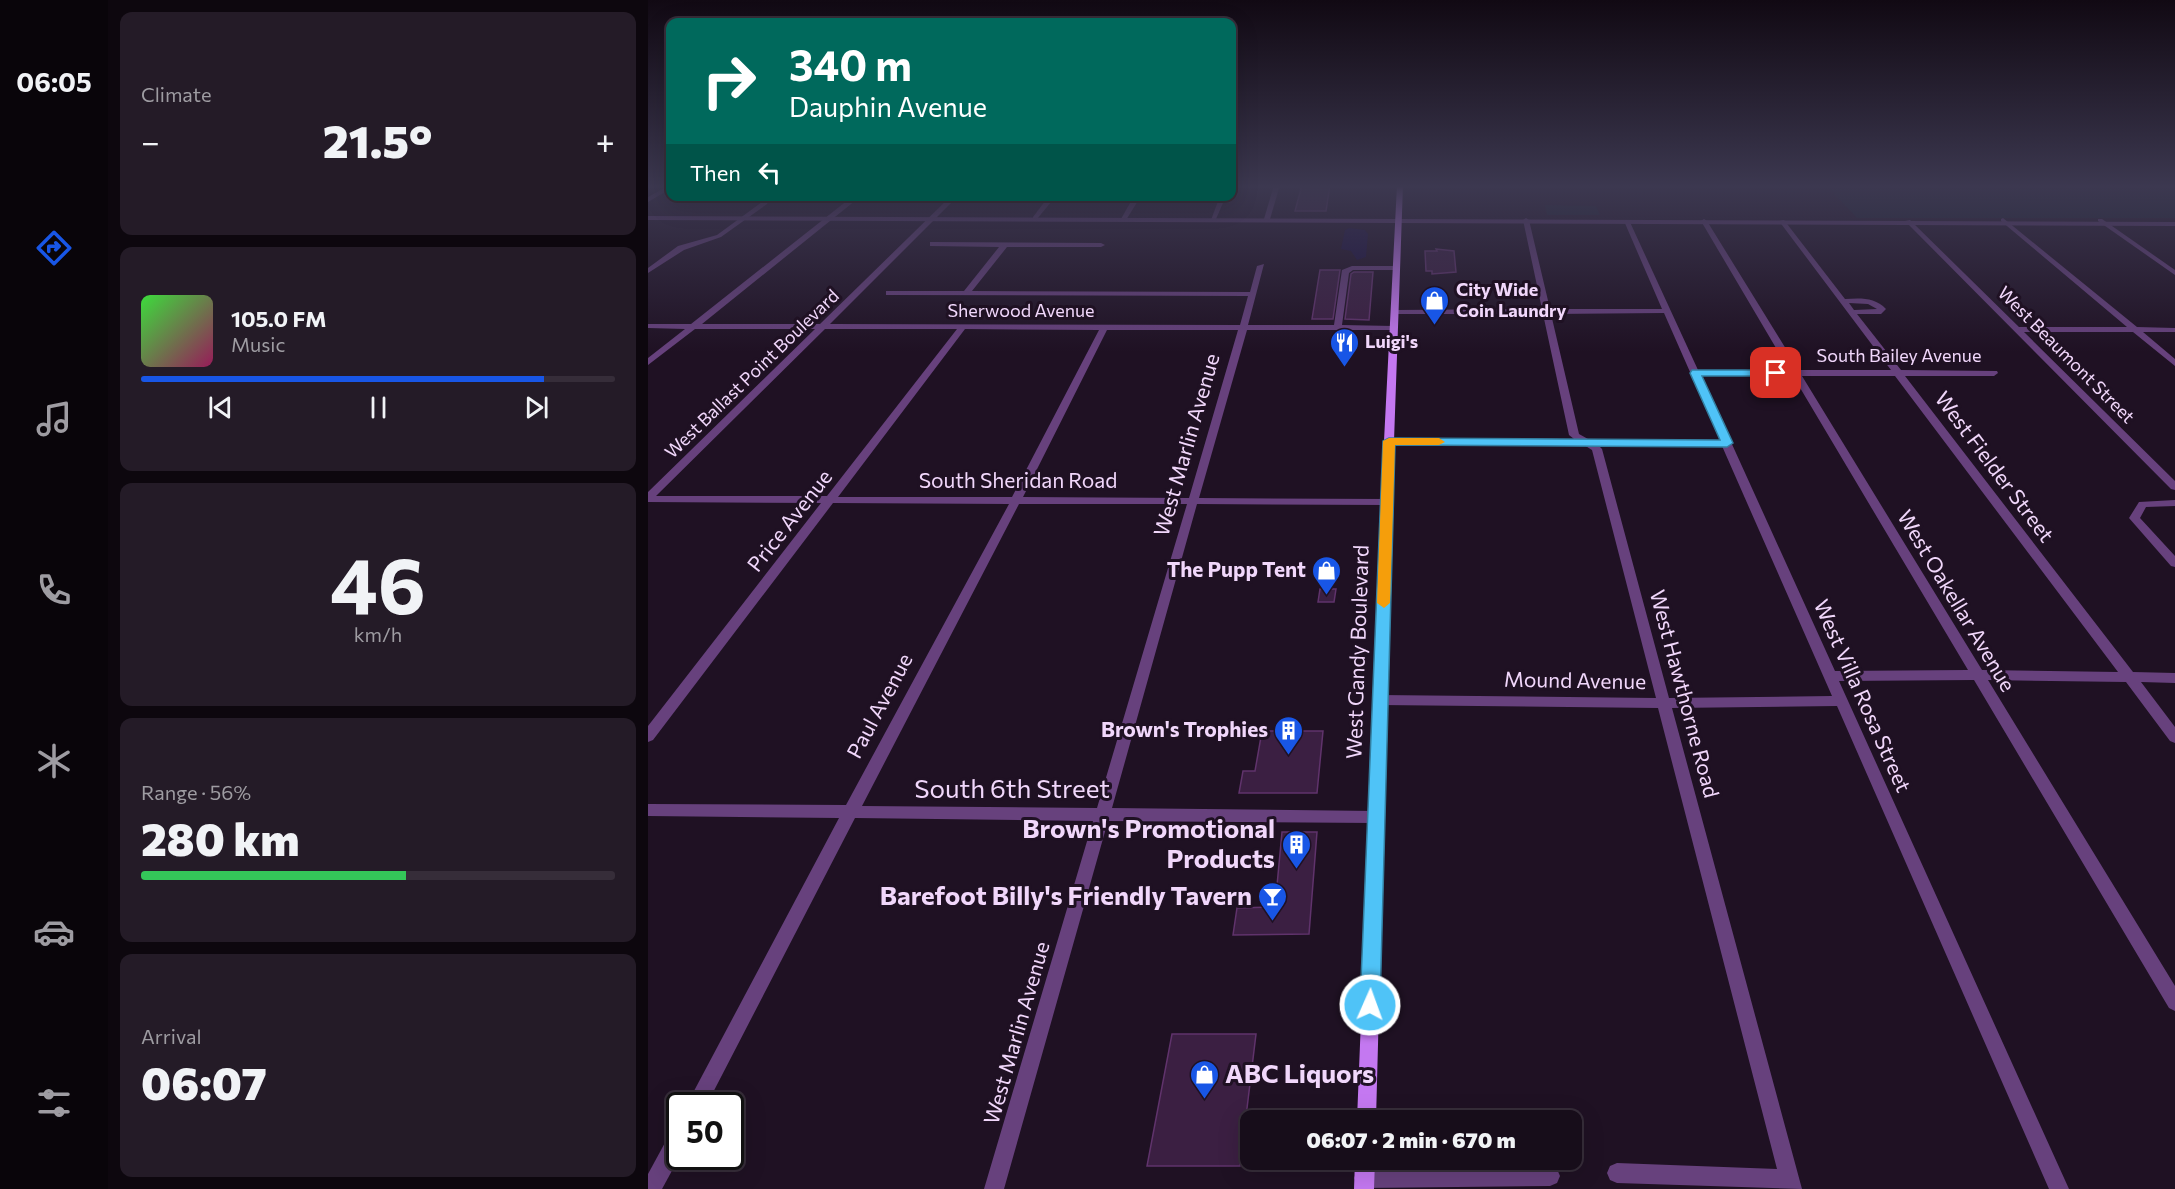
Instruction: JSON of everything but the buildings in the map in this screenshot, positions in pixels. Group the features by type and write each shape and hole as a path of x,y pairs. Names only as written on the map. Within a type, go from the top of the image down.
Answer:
{"main road":[{"name":"West Gandy Boulevard","path":"1366,1110 1375,817 1398,240"}],"street":[{"path":"648,271 681,248 705,240"},
{"path":"648,362 803,240"},
{"name":"West Ballast Point Boulevard","path":"648,498 911,240"},
{"name":"West Hawthorne Road","path":"1530,240 1574,435 1597,449 1790,1184"},
{"name":"West Villa Rosa Street","path":"1636,240 2059,1189"},
{"name":"West Oakellar Avenue","path":"1716,240 2175,1002"},
{"name":"West Fielder Street","path":"1797,240 2175,737"},
{"name":"West Beaumont Street","path":"1927,240 2175,487"},
{"path":"2028,240 2175,363"},
{"path":"2128,240 2175,273"},
{"path":"933,244 1101,245"},
{"path":"966,293 1005,244"},
{"name":"West Marlin Avenue","path":"994,1189 1261,266"},
{"path":"1338,328 1345,272 1352,268 1396,268"},
{"path":"889,293 1253,294"},
{"path":"1845,301 1868,301 1877,304 1882,309 1878,312 1853,312"},
{"path":"1395,312 1668,311"},
{"name":"Sherwood Avenue","path":"648,327 1394,328"},
{"name":"Price Avenue","path":"648,736 962,328"},
{"name":"Paul Avenue","path":"702,1092 1016,500 1104,328"},
{"path":"2016,329 2175,330"},
{"name":"South Bailey Avenue","path":"1695,373 1994,373"},
{"path":"1389,441 1727,443"},
{"name":"South Sheridan Road","path":"648,498 1387,502"},
{"path":"2175,503 2143,504 2134,518 2175,563"},
{"path":"1831,676 1978,675 2175,678"},
{"name":"Mound Avenue","path":"1380,700 1664,703 1842,701"},
{"name":"South 6th Street","path":"648,810 1375,817"},
{"path":"651,1189 666,1161"},
{"path":"1617,1173 1790,1184"},
{"path":"1364,1175 1550,1176"}],"shaded area":[{"path":"1343,240 1367,240 1366,257 1357,260 1351,251 1341,249"}],"slow traffic":[{"path":"1384,603 1389,441 1439,442"}],"place":[{"name":"City Wide Coin Laundry","path":"1435,326"},
{"name":"Luigi's","path":"1344,368"},
{"name":"The Pupp Tent","path":"1327,596"},
{"name":"Brown's Trophies","path":"1289,756"},
{"name":"Brown's Promotional Products","path":"1296,870"},
{"name":"Barefoot Billy's Friendly Tavern","path":"1273,922"},
{"name":"ABC Liquors","path":"1204,1100"}],"route":[{"path":"1370,1005 1389,441 1727,443 1695,373 1776,373"}]}
